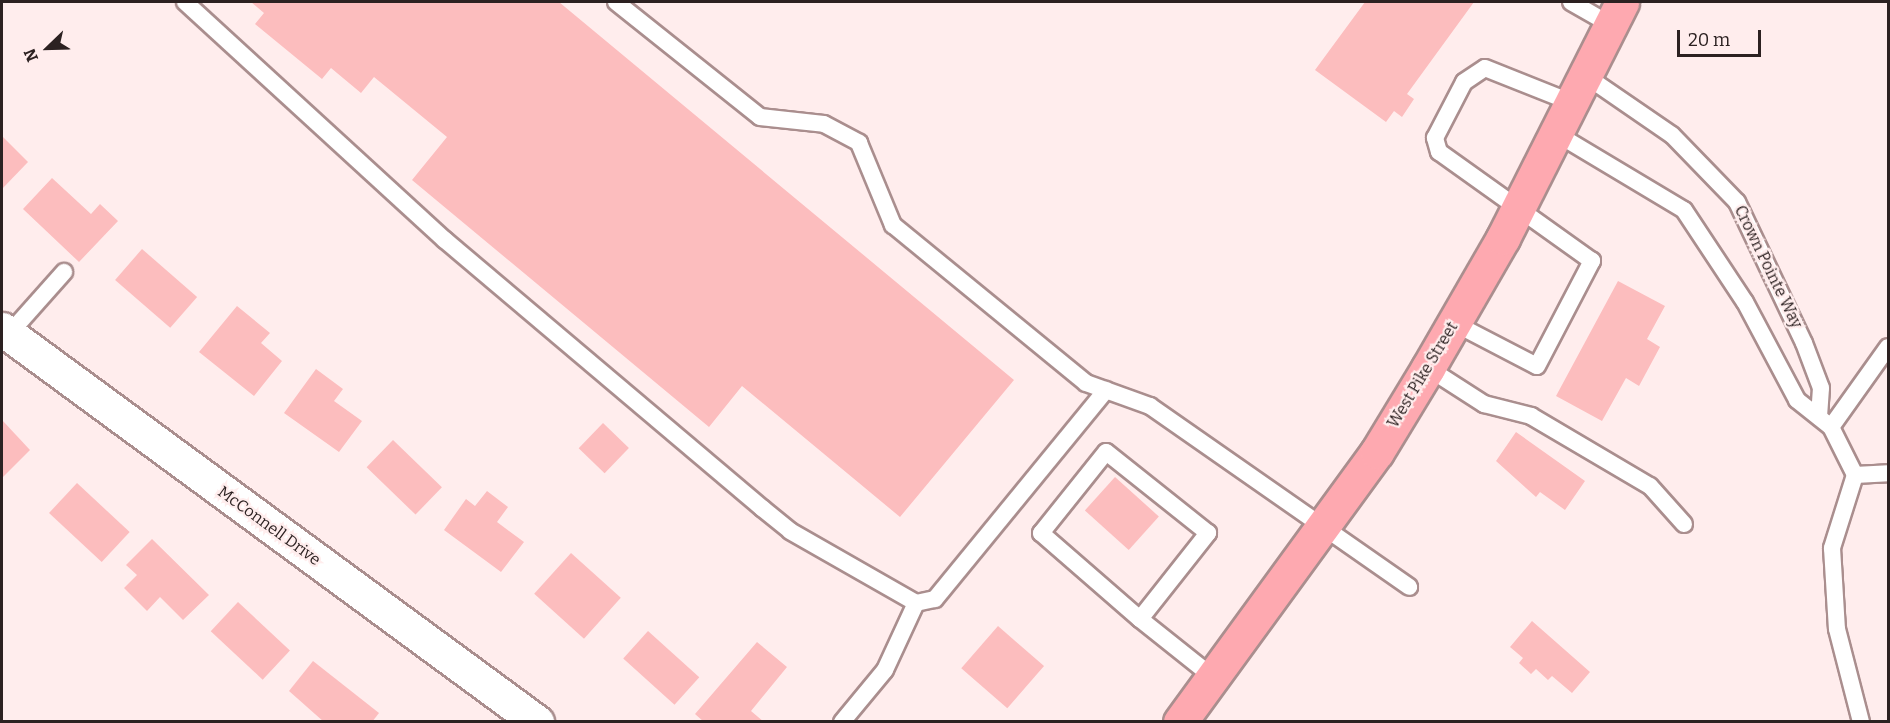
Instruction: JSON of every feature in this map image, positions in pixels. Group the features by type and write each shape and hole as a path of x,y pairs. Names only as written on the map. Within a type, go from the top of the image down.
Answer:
{"main road":[{"name":"West Pike Street","path":"1180,722 1323,527 1428,368 1557,134 1617,13"}],"street":[{"name":"McConnell Drive","path":"5,332 537,722"}],"lane":[{"path":"185,2 445,240 762,508 790,531 916,603 935,599 1106,390"},
{"path":"616,2 760,117 824,124 859,143 876,173 893,225 1086,383 1150,406 1408,587"},
{"path":"1571,2 1617,13"},
{"name":"Crown Pointe Way","path":"1454,323 1537,366 1592,261 1439,152 1435,138 1449,110 1473,72 1485,68 1580,89 1672,135 1737,201 1804,343 1821,388 1825,422"},
{"path":"1557,134 1684,210 1745,303 1797,400 1825,422 1855,475 1832,548 1837,629 1862,722"},
{"path":"5,332 64,272"},
{"path":"1825,422 1888,347"},
{"path":"1428,368 1484,404 1531,416 1650,486 1684,524"},
{"path":"1140,619 1208,533 1106,452 1041,533 1140,619 1213,677"},
{"path":"1855,475 1888,473"},
{"path":"842,722 885,670 916,603"}],"building":[{"path":"251,2 559,2 1014,380 900,517 742,386 709,427 412,180 447,137 374,77 361,93 331,68 322,79 255,24 264,13"},
{"path":"1365,2 1474,2 1407,94 1414,99 1402,117 1394,111 1386,122 1315,70"},
{"path":"2,136 28,162 2,189"},
{"path":"52,178 91,214 100,204 118,221 79,262 23,209"},
{"path":"142,249 197,297 170,328 115,280"},
{"path":"1618,281 1665,306 1647,339 1660,347 1639,386 1626,378 1602,421 1556,396"},
{"path":"237,306 270,333 261,343 282,361 254,396 199,352"},
{"path":"316,369 343,389 334,401 362,421 339,452 284,413"},
{"path":"2,420 30,450 2,478"},
{"path":"603,423 629,448 605,473 579,448"},
{"path":"1516,432 1585,481 1565,510 1540,492 1536,497 1496,461"},
{"path":"393,440 442,487 416,515 367,467"},
{"path":"1115,477 1159,516 1129,550 1085,510"},
{"path":"77,483 130,532 102,562 49,513"},
{"path":"487,491 508,507 497,522 524,542 501,572 444,530 466,499 475,506"},
{"path":"152,539 209,595 183,620 160,597 147,611 124,588 137,575 126,565"},
{"path":"571,553 621,598 584,639 534,594"},
{"path":"238,602 290,650 263,680 211,631"},
{"path":"1532,621 1590,672 1572,693 1552,676 1548,680 1536,669 1531,674 1519,663 1523,658 1510,647"},
{"path":"998,626 1044,666 1007,708 961,668"},
{"path":"648,631 699,677 675,705 623,658"},
{"path":"757,642 787,667 751,711 764,722 704,722 695,714"},
{"path":"313,661 379,713 372,722 324,722 289,691"}]}
